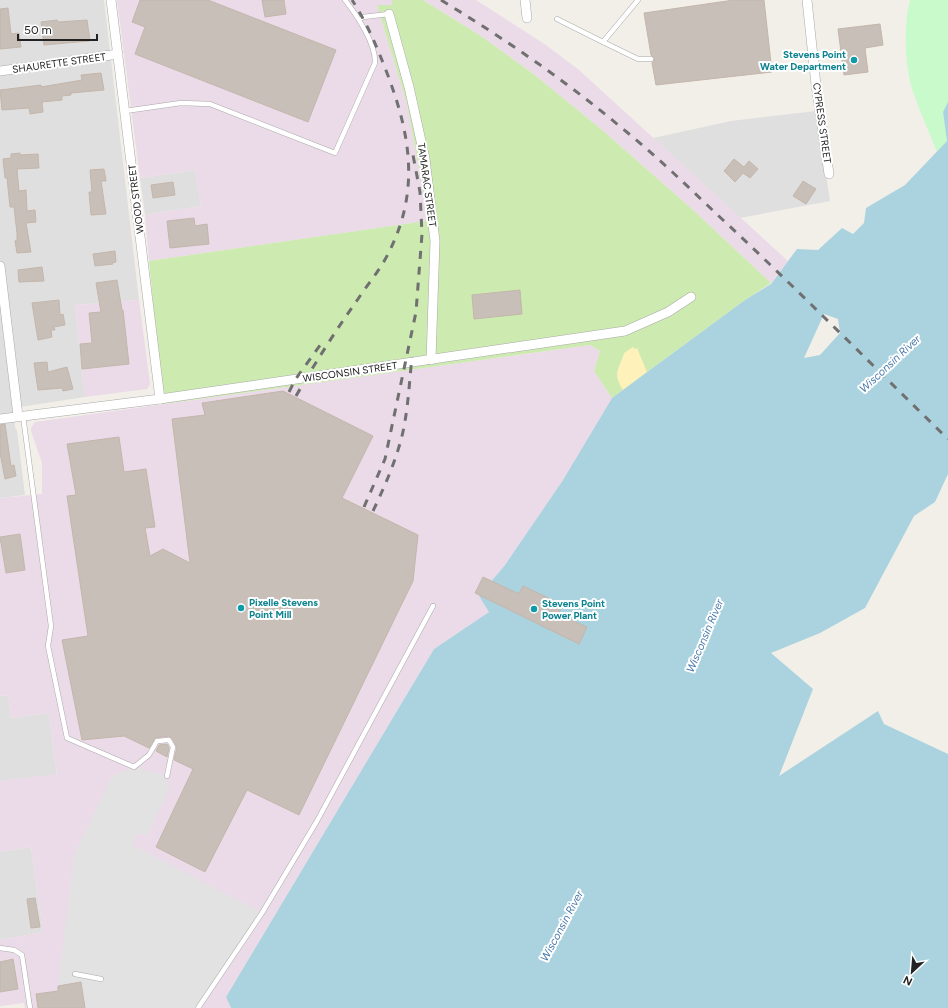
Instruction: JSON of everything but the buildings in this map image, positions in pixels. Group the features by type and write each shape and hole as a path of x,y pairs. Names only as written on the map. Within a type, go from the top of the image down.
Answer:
{"street":[{"name":"WOOD STREET","path":"111,0 160,399"},
{"path":"525,0 527,18"},
{"name":"CYPRESS STREET","path":"807,0 816,85 829,174"},
{"name":"TAMARAC STREET","path":"390,14 426,159 435,241 431,360"},
{"name":"SHAURETTE STREET","path":"0,72 118,54"},
{"path":"0,266 21,416"},
{"name":"WISCONSIN STREET","path":"0,419 160,399 625,331 668,312 691,297"}],"lane":[{"path":"125,111 181,103 210,104 335,153 375,63 376,54 359,20 345,0"},
{"path":"603,42 638,0"},
{"path":"359,20 363,17 390,14"},
{"path":"557,19 638,59 651,59"},
{"path":"21,416 52,626 48,646 67,738 134,767 149,755 156,741 169,740 174,747 167,776"},
{"path":"198,1008 262,913 317,821 433,606"},
{"path":"0,948 14,950 22,955 30,1008"},
{"path":"75,974 101,979"}],"shaded area":[{"path":"0,0 104,0 139,300 75,305 85,397 14,408 15,427 17,431 25,495 0,498"},
{"path":"117,0 392,0 393,5 377,5 407,104 424,190 426,221 149,261 145,215 201,206 195,170 140,178"},
{"path":"423,0 476,0 546,45 579,70 788,261 771,283 692,209 601,129 531,72 481,36"},
{"path":"816,111 830,201 740,218 653,138 731,121"},
{"path":"195,170 201,206 145,215 140,178"},
{"path":"139,300 150,384 147,389 85,397 75,305"},
{"path":"590,345 600,351 594,371 612,398 563,480 505,565 479,596 489,612 434,649 226,997 231,1008 25,1008 24,1003 0,1006 0,940 43,932 31,847 0,852 0,781 57,774 49,713 11,718 8,695 0,696 0,498 42,494 42,463 31,431 31,428 35,422"},
{"path":"8,695 11,718 49,713 57,775 0,781 0,696"},
{"path":"134,767 167,776 169,789 147,836 137,833 132,845 262,913 198,1008 85,1008 81,982 58,986 74,855 112,776"},
{"path":"31,847 43,932 0,940 0,852"}],"green space":[{"path":"392,0 423,0 481,36 531,72 601,129 692,209 771,283 745,300 612,398 594,371 600,351 590,345 163,404 149,261 426,221 423,190 407,104 377,5 392,5"},
{"path":"910,0 948,0 948,102 943,112 947,141 937,152 913,92 908,71 906,21"}],"sand":[{"path":"633,347 635,349 637,348 647,372 623,390 617,375 624,353"}],"water":[{"name":"Wisconsin River","path":"948,102 948,474 935,502 914,516 865,608 820,633 771,653 813,689 779,776 878,711 884,724 948,754 948,1008 231,1008 226,997 434,649 489,612 479,596 505,565 563,480 612,398 745,300 771,284 797,249 818,250 842,228 853,234 864,223 866,208 905,185 947,141 943,112","holes":["824,314 838,319 840,333 820,355 804,358"]}],"railway":[{"path":"296,396 318,359 385,260 398,231 405,208 408,186 408,164 402,119 383,63 371,35 352,0"},
{"path":"441,0 512,45 557,77 649,151 780,274 948,439"},
{"path":"364,507 385,459 416,312 422,234 420,192 413,155"},
{"path":"289,392 295,380 321,344"},
{"path":"373,511 401,440 407,409 412,357"}],"place":[{"name":"Stevens Point Water Department","path":"854,60"},
{"name":"Pixelle Stevens Point Mill","path":"241,608"},
{"name":"Stevens Point Power Plant","path":"534,609"}]}
